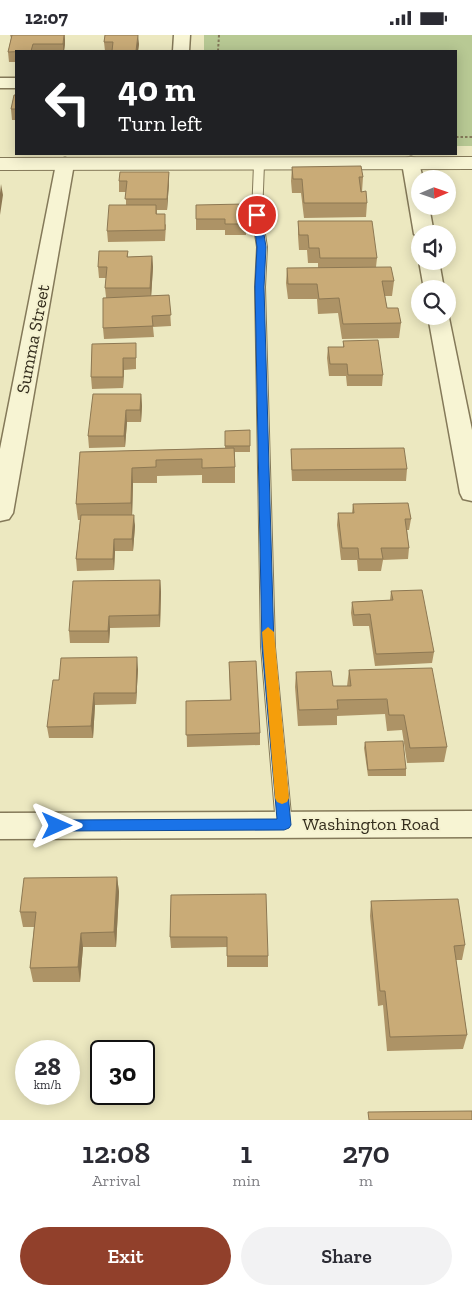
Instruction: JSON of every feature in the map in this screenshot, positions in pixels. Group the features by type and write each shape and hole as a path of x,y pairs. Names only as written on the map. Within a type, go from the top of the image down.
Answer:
{"street":[{"path":"181,50 182,35"},
{"path":"0,83 15,83"},
{"path":"0,164 65,164 176,159 259,163 472,163"},
{"path":"411,163 422,225"},
{"name":"Summa Street","path":"0,513 65,164"},
{"path":"441,325 472,493"},
{"name":"Washington Road","path":"0,826 472,823"}],"lane":[{"path":"259,163 257,215 262,247 260,287 268,647 284,825"}],"path":[{"path":"218,50 219,35"},
{"path":"457,137 472,137"}],"green space":[{"path":"204,35 472,35 472,146 457,146 457,50 204,50"}],"building":[{"path":"12,35 64,35 63,44 33,44 31,50 8,52"},
{"path":"105,35 138,35 136,50 112,50 113,42 104,42"},
{"path":"14,95 15,95 15,109 11,109"},
{"path":"361,166 363,177 359,177 361,192 366,191 367,203 304,203 302,179 293,179 292,167"},
{"path":"120,172 169,172 167,199 125,199 127,181 119,181"},
{"path":"245,204 246,224 225,224 225,219 196,219 196,205"},
{"path":"109,205 156,205 156,214 165,214 165,230 107,231"},
{"path":"298,221 372,221 377,258 320,258 319,248 309,248 308,235 299,235"},
{"path":"99,251 128,251 127,257 152,256 150,288 105,288 107,267 98,267"},
{"path":"391,267 394,281 382,281 387,308 398,308 401,323 343,324 339,298 319,299 317,284 288,284 287,268"},
{"path":"169,295 171,315 152,316 153,326 103,328 103,298"},
{"path":"378,340 383,375 348,375 347,364 330,364 328,347 344,347 343,341"},
{"path":"136,343 136,358 123,358 123,377 91,377 92,344"},
{"path":"93,394 141,394 140,410 126,410 124,436 88,436"},
{"path":"250,430 250,446 225,446 225,431"},
{"path":"234,448 235,467 202,468 202,459 156,460 156,467 132,468 131,503 76,504 80,452"},
{"path":"404,448 407,469 292,470 291,449"},
{"path":"408,503 411,519 405,519 409,548 381,548 383,559 359,559 358,548 342,548 338,513 354,513 353,504"},
{"path":"81,515 134,515 132,539 114,539 113,559 76,559"},
{"path":"160,580 159,615 109,616 108,631 69,631 73,581"},
{"path":"422,590 434,652 376,654 370,614 354,615 352,602 393,600 391,591"},
{"path":"137,657 136,693 94,693 91,726 47,727 53,680 59,680 61,658"},
{"path":"256,661 260,733 186,735 186,701 231,700 229,662"},
{"path":"432,668 447,747 410,748 404,715 389,715 387,699 337,700 338,709 299,710 296,672 331,671 333,686 351,686 349,670"},
{"path":"403,741 406,769 368,770 365,742"},
{"path":"117,877 114,932 81,933 78,967 30,968 36,912 20,912 24,878"},
{"path":"266,894 268,956 227,956 227,937 170,937 171,895"},
{"path":"458,899 465,945 454,946 467,1035 390,1037 385,991 380,991 371,901"},
{"path":"472,1111 472,1120 369,1120 368,1112"}],"slow traffic":[{"path":"268,632 282,798"}],"route":[{"path":"57,826 284,825 268,647 260,287 262,247 257,215"}]}
